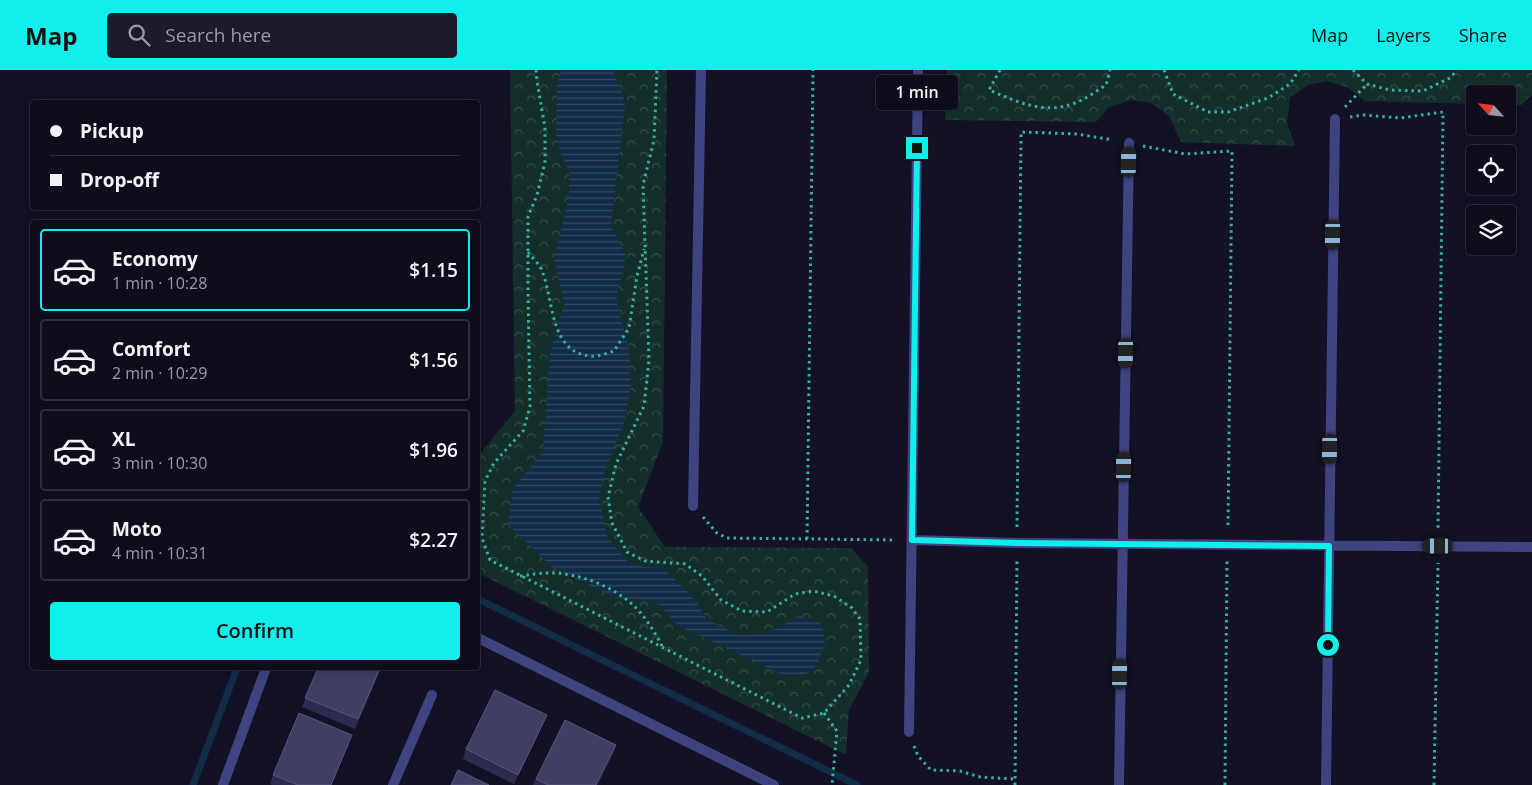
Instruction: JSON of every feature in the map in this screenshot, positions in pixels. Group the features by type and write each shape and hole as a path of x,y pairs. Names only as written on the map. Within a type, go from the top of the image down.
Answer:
{"street":[{"path":"693,506 701,70"},
{"path":"909,732 918,70"},
{"path":"1326,785 1334,119"},
{"path":"1118,785 1129,143"},
{"path":"912,540 1017,543 1532,547"},
{"path":"480,639 774,785"},
{"path":"223,785 265,670"},
{"path":"393,785 432,695"}],"path":[{"path":"536,70 545,128 545,162 537,195 528,217 530,407 523,431 494,463 485,482 482,538 490,560 802,718 824,713 849,685 861,660 860,618 852,608 834,596 813,590 795,594 767,612 742,611 721,600 702,576 684,564 645,562 627,552 612,523 608,497 616,464 644,406 649,360 643,185 654,140 657,70"},
{"path":"807,539 813,70"},
{"path":"1000,70 989,90 1022,104 1052,109 1076,102 1106,85 1110,70"},
{"path":"1164,70 1173,94 1208,112 1228,112 1268,98 1290,84 1299,70"},
{"path":"1353,70 1367,84 1390,90 1423,91 1450,78 1457,70"},
{"path":"1334,119 1367,84"},
{"path":"1334,119 1364,115 1400,118 1443,112 1434,785"},
{"path":"1015,785 1022,132 1077,134 1185,154 1232,151 1225,785"},
{"path":"528,252 542,270 553,316 561,339 574,351 591,356 614,351 629,328 637,276 645,246"},
{"path":"693,506 717,533 727,538 912,540"},
{"path":"519,576 548,572 577,576 604,586 632,604 648,622 663,647"},
{"path":"824,713 837,731 832,785"},
{"path":"909,732 918,756 931,770 960,771 980,777 1015,779"}],"green space":[{"path":"510,70 667,70 663,442 638,507 665,547 851,548 868,567 869,673 849,710 846,755 480,574 480,454 515,411"},
{"path":"947,70 1532,70 1532,94 1522,105 1516,105 1516,85 1466,85 1466,104 1365,101 1347,87 1326,81 1308,85 1290,98 1287,122 1295,146 1181,142 1169,116 1151,103 1131,100 1108,108 1096,122 945,120"}],"water":[{"path":"561,70 613,70 625,103 611,226 626,255 616,301 629,348 631,387 624,422 605,471 599,498 607,537 627,561 643,567 663,568 688,592 708,620 738,635 768,633 800,616 822,624 825,644 817,665 806,674 785,676 677,625 660,605 641,599 615,598 553,568 508,524 513,489 543,451 550,354 564,304 554,258 569,198 569,172 556,141 557,86"}],"building":[{"path":"317,670 379,670 358,719 305,698"},
{"path":"495,690 547,715 518,775 466,749"},
{"path":"299,713 352,735 331,785 298,785 273,775"},
{"path":"565,720 616,745 596,785 548,785 536,779"},
{"path":"458,770 489,785 451,785"}],"waterway":[{"path":"480,600 857,785"},
{"path":"193,785 236,670"}],"route":[{"path":"917,148 912,540 1329,546 1328,645"}]}
